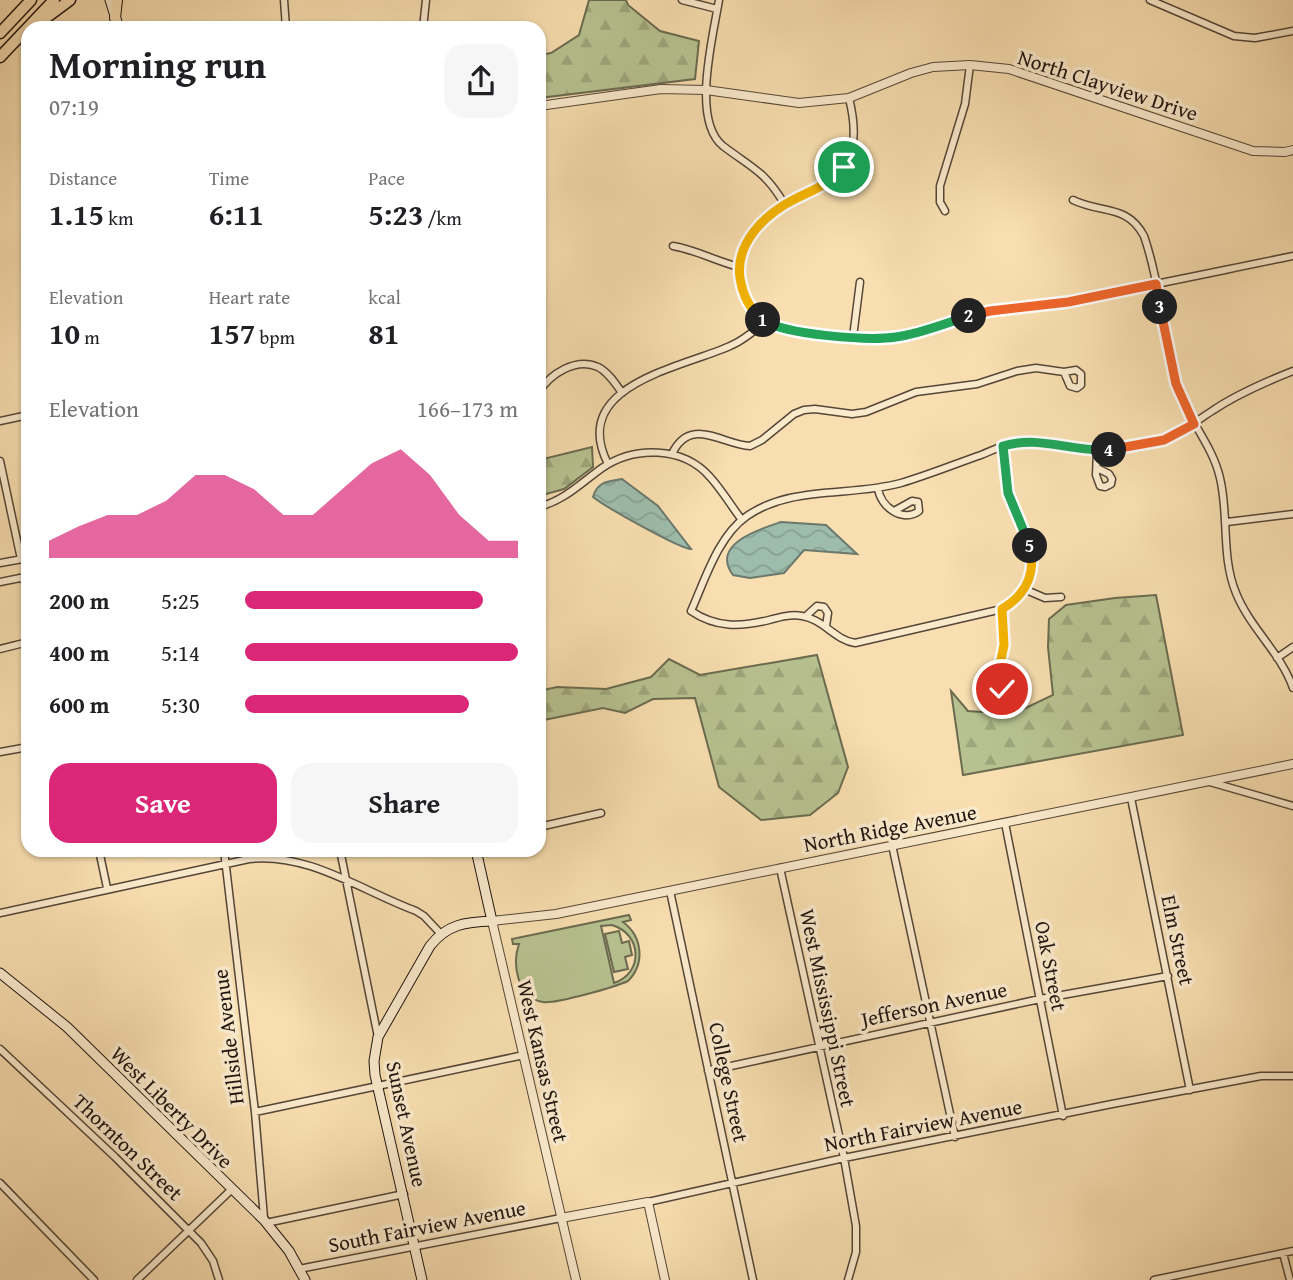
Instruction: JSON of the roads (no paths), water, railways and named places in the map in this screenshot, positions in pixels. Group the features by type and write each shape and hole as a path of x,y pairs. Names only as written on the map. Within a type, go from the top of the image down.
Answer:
{"highway":[{"path":"0,33 31,0"},
{"path":"36,21 54,0"},
{"path":"41,21 70,0"},
{"path":"0,57 21,37"}],"main road":[{"path":"110,0 116,21"},
{"path":"117,0 117,21"},
{"name":"West Kansas Street","path":"478,857 492,921"},
{"path":"378,1037 440,933 464,924 492,921"},
{"name":"West Liberty Drive","path":"0,973 67,1027 265,1222 289,1251 305,1280"},
{"name":"Sunset Avenue","path":"378,1037 374,1060 378,1085 422,1280"}],"street":[{"path":"284,0 286,21"},
{"path":"424,21 426,0"},
{"path":"682,0 717,9"},
{"path":"719,0 706,90 707,118 713,134 721,144 758,169 785,205"},
{"path":"1150,0 1234,36 1255,38 1293,32"},
{"path":"945,211 940,202 940,186 965,104 970,65"},
{"name":"North Clayview Drive","path":"546,105 661,89 706,90 799,103 849,98 933,67 970,65 1009,69 1253,151 1293,150"},
{"path":"849,98 855,122 855,136 844,167 831,182 785,205 766,219 748,239 738,267 745,299 754,312 765,322 786,330 875,339 897,337 990,311 1068,302 1293,256"},
{"path":"1073,200 1090,207 1120,212 1133,220 1144,236 1176,384 1194,424 1212,452 1220,478 1227,522 1227,550 1235,591 1250,621 1277,658 1293,688"},
{"path":"673,246 691,249 738,267"},
{"path":"853,337 860,282"},
{"path":"608,464 600,444 600,422 612,401 668,368 730,346 765,322"},
{"path":"546,382 555,373 586,365 598,367 606,373 622,393"},
{"path":"672,454 682,441 704,433 750,446 762,440 794,414 804,410 852,414 866,412 916,392 977,384 1017,371 1036,368 1064,372"},
{"path":"1003,446 1008,493 1031,550 1032,568 1018,598 1002,609 855,643 806,617 786,616 730,626 703,619 691,611 716,555 742,520 760,509 786,499 878,488 920,477 1003,446 1034,440 1097,450 1157,442 1194,424 1249,390 1293,370"},
{"path":"0,421 21,416"},
{"path":"1097,450 1097,468"},
{"path":"546,504 563,498 608,464 628,455 642,452 672,454 686,459 709,476 742,520"},
{"path":"0,461 21,546"},
{"path":"878,488 881,501 894,511"},
{"path":"1227,522 1293,514"},
{"path":"0,563 21,559"},
{"path":"0,582 21,578"},
{"path":"1024,589 1045,598 1061,597"},
{"path":"806,617 817,606 824,607 828,613 826,626"},
{"path":"1002,609 1004,645 999,679 1006,697 1013,705"},
{"path":"0,649 21,644"},
{"path":"1277,658 1293,647"},
{"path":"0,752 21,748"},
{"name":"North Ridge Avenue","path":"492,921 556,914 1293,764"},
{"path":"1210,782 1293,806"},
{"name":"Elm Street","path":"1131,798 1190,1090"},
{"path":"546,825 601,813"},
{"name":"Oak Street","path":"1005,823 1063,1116"},
{"path":"892,845 955,1137"},
{"path":"100,857 107,888"},
{"name":"Hillside Avenue","path":"224,857 255,1112 265,1222"},
{"name":"Sunset Avenue","path":"341,857 378,1037"},
{"path":"0,913 107,888 260,858 282,859 315,868 416,911 440,933"},
{"name":"West Mississippi Street","path":"779,868 844,1158 857,1235 856,1252 848,1280"},
{"name":"College Street","path":"670,891 753,1280"},
{"name":"West Kansas Street","path":"492,921 576,1280"},
{"name":"Jefferson Avenue","path":"708,1071 1040,999 1168,976"},
{"name":"Thornton Street","path":"0,1049 115,1157 208,1251 219,1280"},
{"path":"255,1112 524,1055"},
{"name":"North Fairview Avenue","path":"561,1218 648,1202 844,1158 1261,1076 1293,1076"},
{"path":"0,1183 94,1280"},
{"path":"137,1280 231,1190"},
{"path":"265,1222 404,1194"},
{"path":"648,1202 665,1280"},
{"name":"South Fairview Avenue","path":"299,1269 561,1218"},
{"path":"1154,1280 1293,1251"},
{"path":"1283,1253 1290,1280"}],"water":[{"path":"622,479 658,506 691,549 658,535 593,497 600,485"},
{"path":"781,522 826,525 857,554 804,550 784,573 750,578 733,575 728,564 728,555 733,546 761,529"}]}
